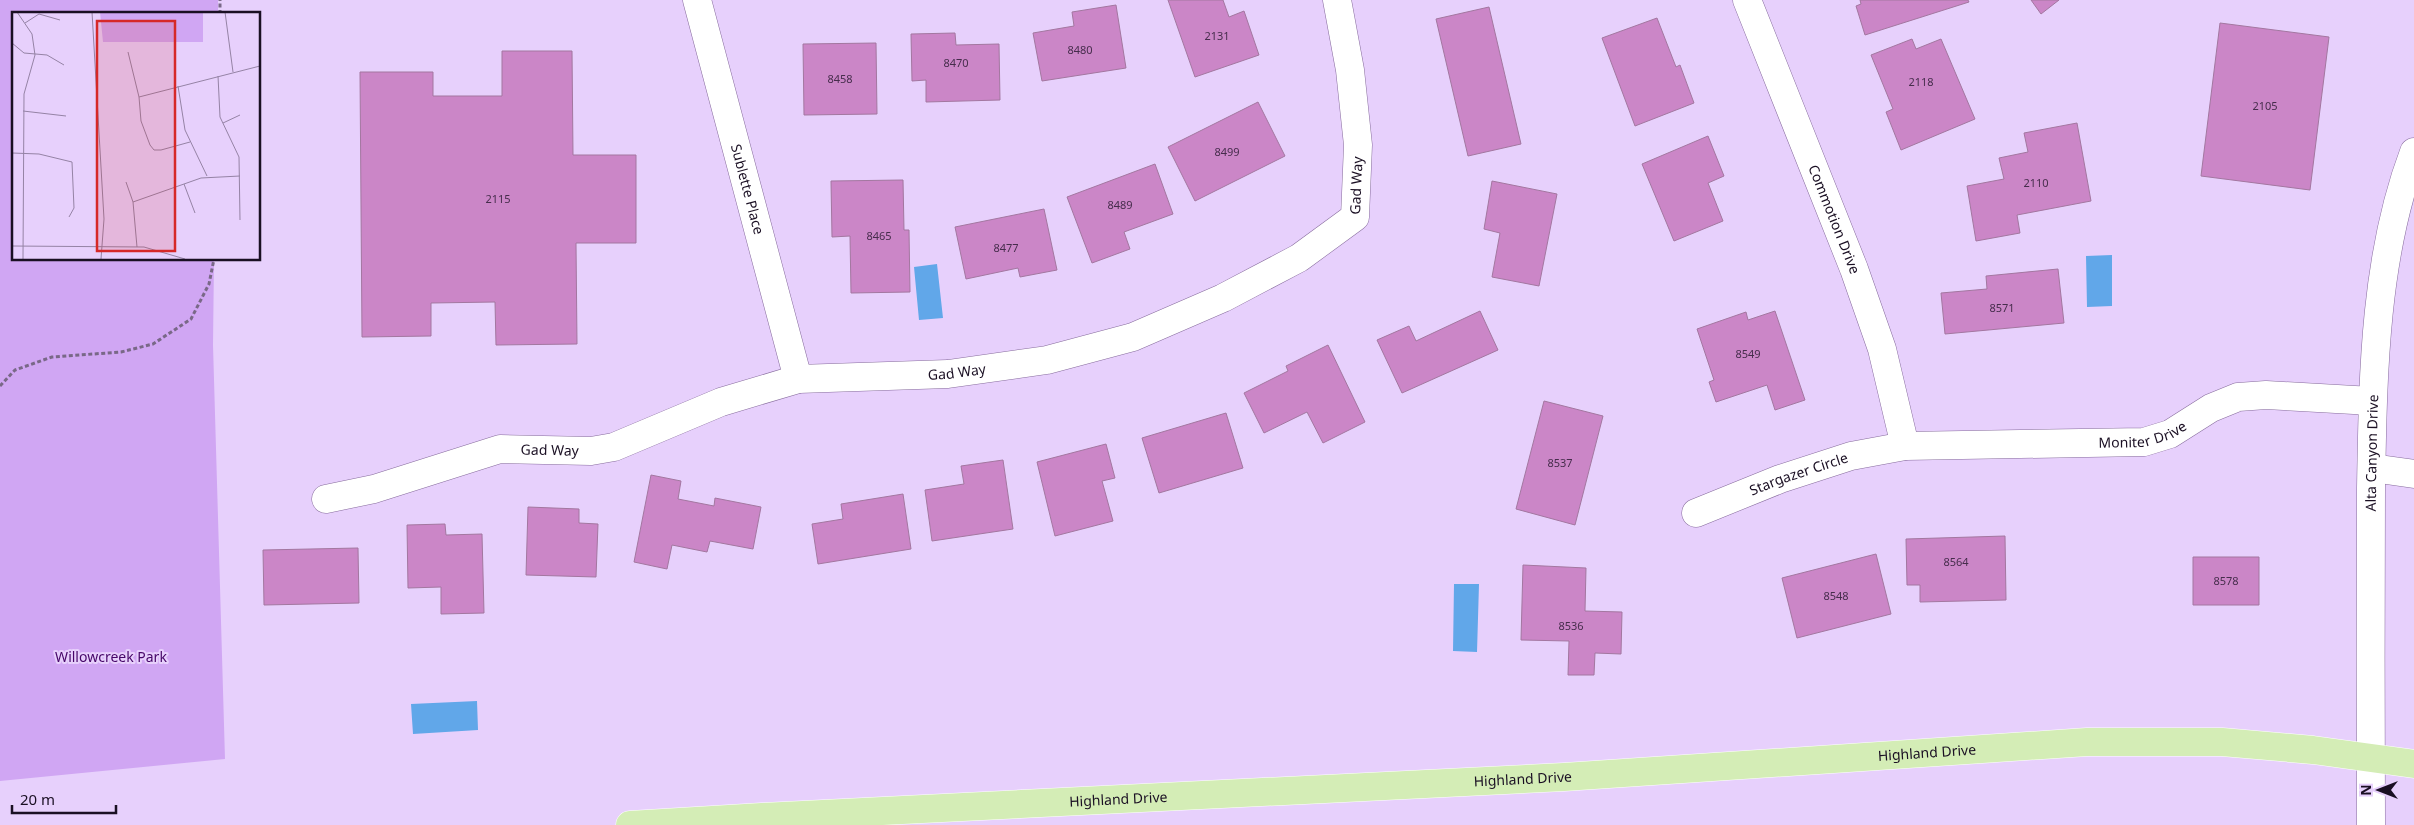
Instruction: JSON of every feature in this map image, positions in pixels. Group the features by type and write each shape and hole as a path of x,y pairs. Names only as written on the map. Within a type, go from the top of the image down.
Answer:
{"main road":[{"name":"Highland Drive","path":"630,825 762,816 1564,777 2087,742 2222,742 2414,764"}],"street":[{"name":"Sublette Place","path":"697,0 798,379"},
{"name":"Gad Way","path":"326,499 374,489 500,449 591,451 614,447 721,402 798,379 948,374 1047,360 1134,338 1223,298 1299,258 1355,217 1358,145 1350,70 1337,0"},
{"name":"Commotion Drive","path":"1747,0 1854,269 1882,349 1905,446"},
{"name":"Alta Canyon Drive","path":"2371,825 2372,400 2378,324 2390,236 2411,168"},
{"name":"Moniter Drive","path":"1905,446 2144,442 2170,434 2211,408 2238,397 2266,395 2372,400"},
{"name":"Stargazer Circle","path":"1696,513 1780,479 1851,456 1905,446"},
{"path":"2372,468 2414,474"}],"path":[{"path":"0,386 15,370 52,357 121,352 153,344 190,318 209,284 214,260"}],"green space":[{"name":"Willowcreek Park","path":"0,0 218,0 218,12 12,12 12,260 214,260 213,345 225,759 0,781"}],"water":[{"path":"2112,255 2112,306 2087,307 2086,256"},
{"path":"937,264 943,318 919,320 914,267"},
{"path":"1454,584 1479,584 1477,652 1453,651"},
{"path":"477,701 478,730 413,734 411,704"}],"building":[{"path":"1168,0 1223,0 1229,17 1244,11 1259,55 1195,77"},
{"path":"1860,0 1968,0 1969,2 1865,35 1856,6 1861,4"},
{"path":"2031,0 2059,0 2041,14"},
{"path":"1116,5 1126,68 1042,81 1033,33 1074,26 1072,12"},
{"path":"1489,7 1521,144 1468,156 1436,19"},
{"path":"1657,18 1676,67 1680,65 1694,103 1635,126 1602,38"},
{"path":"2220,23 2329,37 2310,190 2201,176"},
{"path":"955,33 956,45 999,44 1000,100 926,102 926,80 912,81 911,34"},
{"path":"1912,39 1916,49 1941,39 1975,119 1901,150 1886,112 1893,109 1871,55"},
{"path":"876,43 877,114 804,115 803,44"},
{"path":"502,51 572,51 573,155 636,155 636,243 576,243 577,344 496,345 495,302 431,303 431,336 362,337 360,72 433,72 433,96 502,96"},
{"path":"1258,102 1285,156 1195,201 1168,147"},
{"path":"2077,123 2091,201 2017,215 2020,233 1976,241 1967,186 2004,179 1999,158 2028,152 2024,133"},
{"path":"1708,136 1724,176 1708,183 1723,221 1674,241 1642,164"},
{"path":"1155,164 1173,214 1124,232 1130,249 1092,263 1067,197"},
{"path":"903,180 904,230 909,230 910,292 851,293 850,236 832,237 831,181"},
{"path":"1492,181 1557,194 1539,286 1492,277 1500,233 1484,229"},
{"path":"1044,209 1057,270 1020,277 1018,268 966,279 955,227"},
{"path":"2058,269 2064,323 1945,334 1941,293 1987,289 1986,276"},
{"path":"1480,311 1498,350 1402,393 1377,340 1409,326 1416,341"},
{"path":"1775,311 1805,400 1775,410 1767,385 1716,402 1709,382 1714,380 1697,329 1746,312 1748,320"},
{"path":"1328,345 1365,422 1323,443 1307,412 1264,433 1244,393 1288,371 1286,366"},
{"path":"1544,401 1603,416 1575,525 1516,509"},
{"path":"1226,413 1243,468 1159,493 1142,438"},
{"path":"1106,444 1115,478 1102,481 1113,521 1055,536 1037,462"},
{"path":"1003,460 1013,529 932,541 925,490 964,484 961,466"},
{"path":"651,475 681,481 678,499 714,506 715,498 761,507 753,549 710,541 707,552 672,545 667,569 634,562"},
{"path":"903,494 911,549 818,564 812,524 843,519 841,504"},
{"path":"528,507 579,509 579,523 598,524 596,577 526,575"},
{"path":"445,524 446,535 482,534 484,613 441,614 441,587 408,588 407,525"},
{"path":"2005,536 2006,600 1920,602 1920,585 1907,585 1906,539"},
{"path":"358,548 359,603 264,605 263,550"},
{"path":"1876,554 1891,614 1797,638 1782,578"},
{"path":"2193,557 2259,557 2259,605 2193,605"},
{"path":"1523,565 1586,568 1585,611 1622,612 1621,654 1595,653 1594,675 1568,675 1569,641 1521,640"}]}
